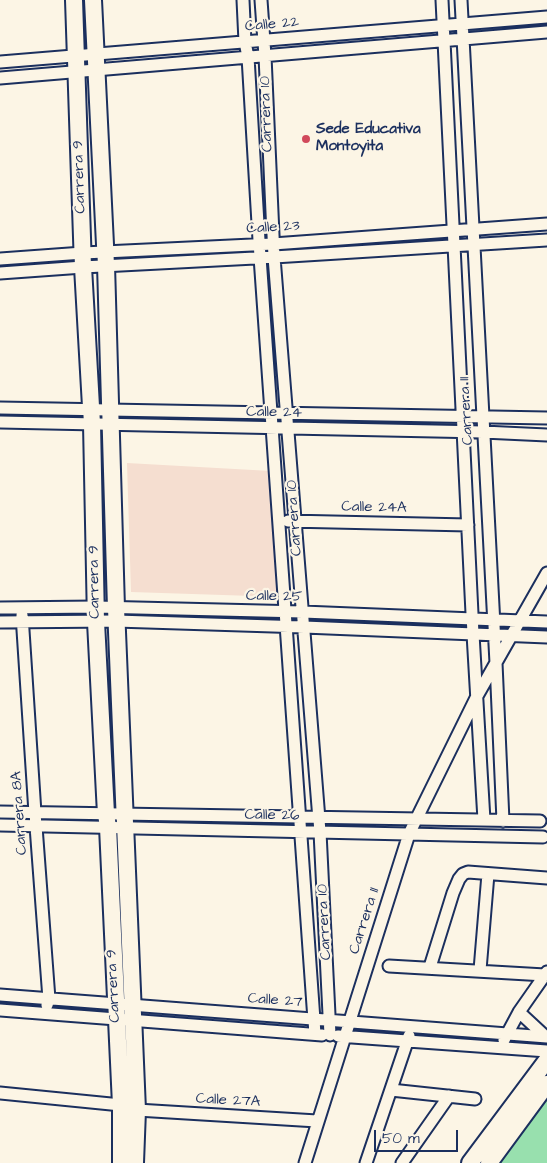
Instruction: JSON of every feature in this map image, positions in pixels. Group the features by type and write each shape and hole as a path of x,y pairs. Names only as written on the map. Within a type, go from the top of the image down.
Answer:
{"street":[{"name":"Carrera 9","path":"74,0 83,260 91,417 96,614 116,1012 121,1163"},
{"name":"Carrera 9","path":"93,0 105,258 116,615 137,1110 135,1163"},
{"name":"Carrera 10","path":"243,0 315,1034"},
{"name":"Carrera 10","path":"261,0 273,244 319,818 330,1036"},
{"name":"Carrera 11","path":"442,0 472,620 484,820"},
{"name":"Carrera 11","path":"461,0 496,663 502,821"},
{"name":"Calle 22","path":"0,78 76,64 245,42 547,17"},
{"name":"Calle 22","path":"96,62 265,56 547,32"},
{"name":"Calle 22","path":"0,62 76,64"},
{"name":"Calle 23","path":"0,273 105,258 547,224"},
{"name":"Calle 23","path":"105,258 274,257 547,240"},
{"name":"Calle 23","path":"0,259 83,260"},
{"name":"Calle 24","path":"0,408 91,417"},
{"name":"Calle 24","path":"0,422 91,417 271,412 547,418"},
{"name":"Calle 24","path":"110,417 272,428 547,435"},
{"name":"Calle 24A","path":"279,522 468,525"},
{"path":"477,696 547,573"},
{"name":"Calle 25","path":"0,608 286,627 547,637"},
{"name":"Carrera 8A","path":"22,609 49,999 43,1014"},
{"name":"Calle 25","path":"116,615 303,612 547,622"},
{"name":"Calle 25","path":"0,622 22,622 96,614"},
{"name":"Carrera 11","path":"304,1163 409,834 477,696"},
{"path":"292,713 310,711"},
{"name":"Calle 26","path":"0,812 35,813 107,821"},
{"name":"Calle 26","path":"0,825 36,826 107,821 300,818 540,822"},
{"name":"Calle 26","path":"125,821 301,832 543,837"},
{"path":"430,967 459,879 463,874 468,872 547,878"},
{"path":"480,970 488,874"},
{"path":"389,966 546,973"},
{"path":"502,1049 506,1034 546,973"},
{"name":"Calle 27","path":"0,995 49,999 116,1012"},
{"name":"Calle 27","path":"0,1010 43,1014 116,1012 314,1019 546,1037"},
{"path":"519,1012 546,1037"},
{"name":"Calle 27","path":"133,1013 330,1036 547,1052"},
{"path":"366,1163 408,1041 410,1027"},
{"path":"470,1163 547,1060"},
{"path":"489,1163 547,1084"},
{"path":"391,1090 475,1100"},
{"path":"0,1093 120,1106"},
{"path":"402,1163 450,1096"},
{"name":"Calle 27A","path":"137,1110 317,1121"}],"shaded area":[{"path":"127,463 271,471 284,597 131,592"}],"green space":[{"path":"547,1099 547,1163 499,1163"}],"place":[{"name":"Sede Educativa Montoyita","path":"306,139"}]}
